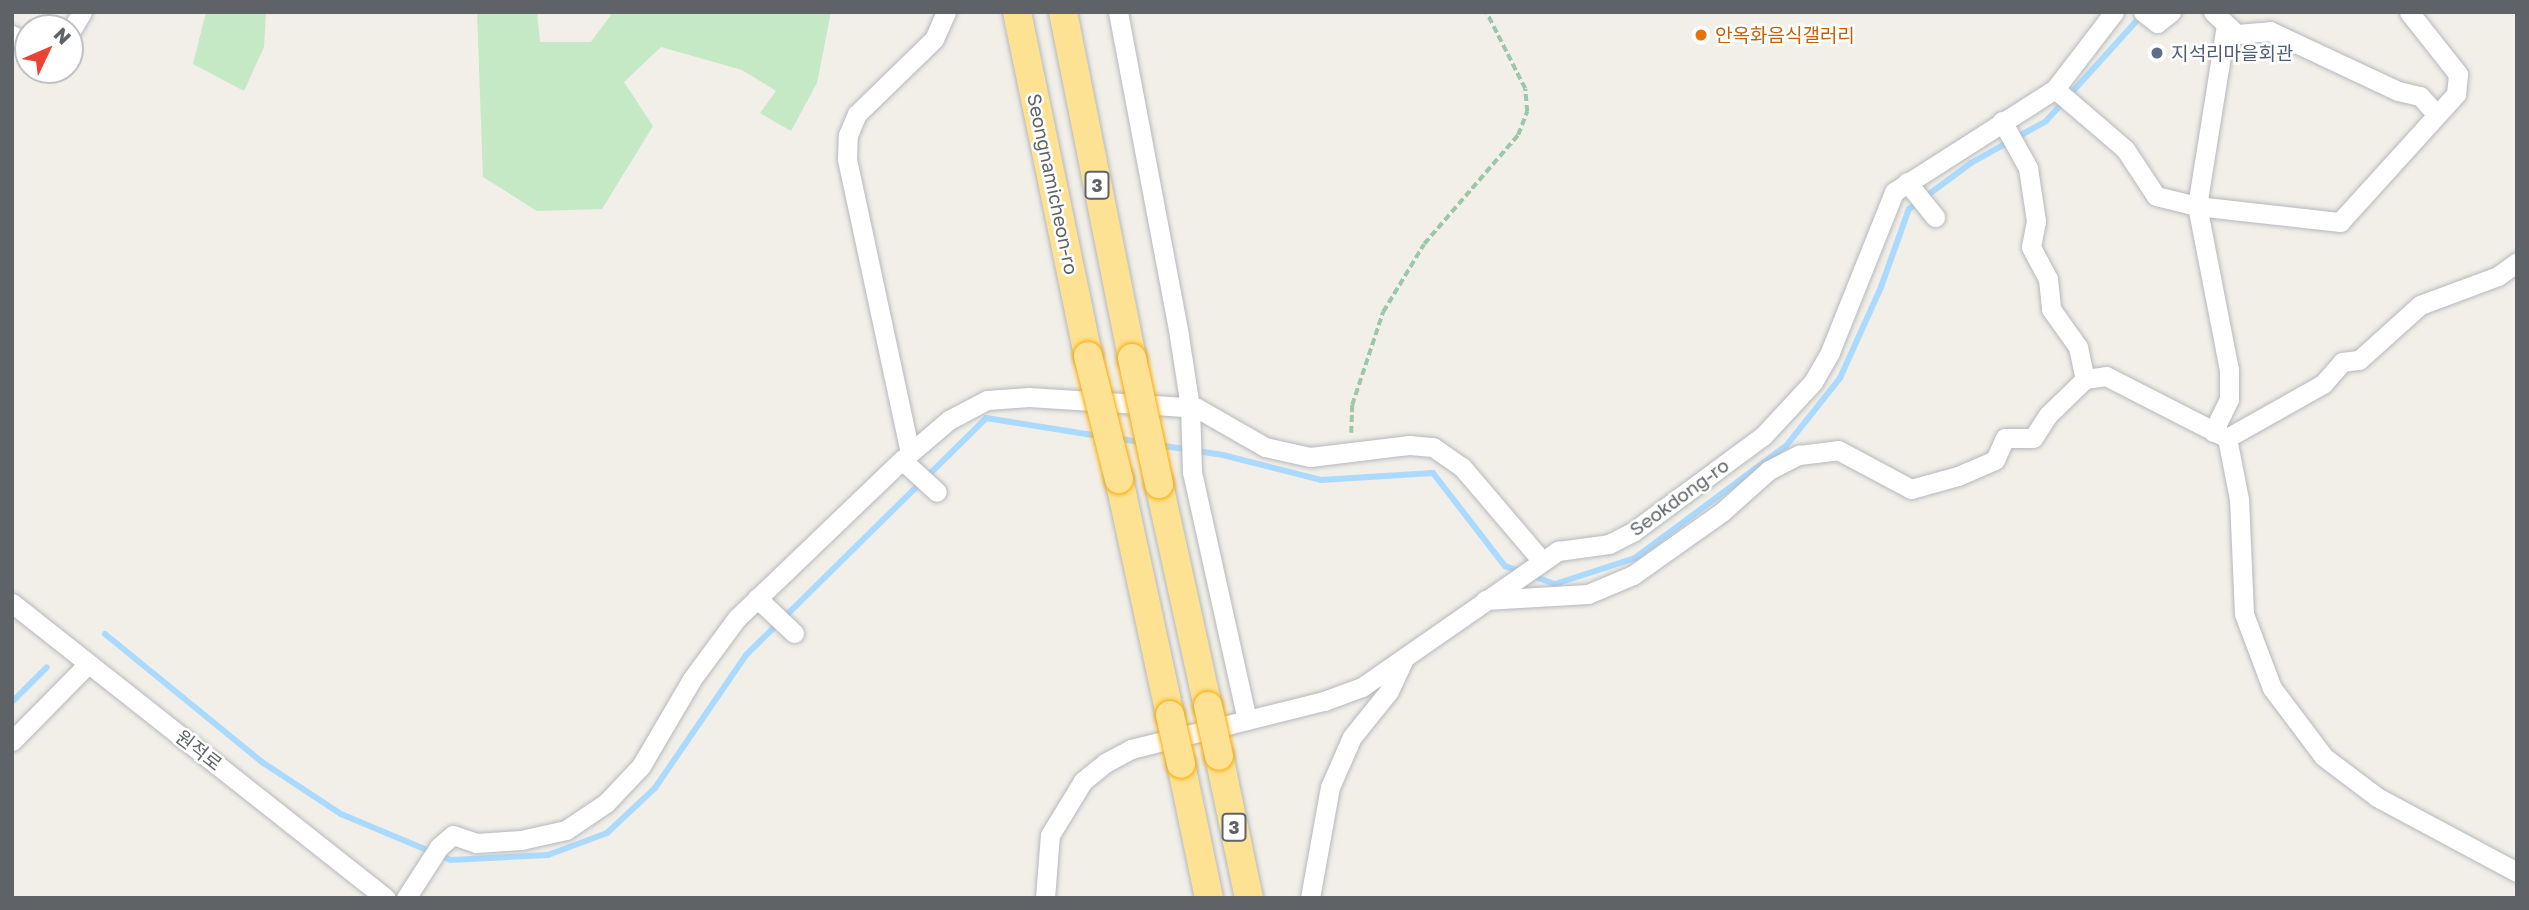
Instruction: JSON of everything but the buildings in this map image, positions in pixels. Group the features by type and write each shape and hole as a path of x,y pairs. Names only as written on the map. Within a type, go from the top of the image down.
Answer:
{"highway":[{"name":"Seongnamicheon-ro","path":"1017,12 1088,356 1119,479 1209,898"},
{"name":"3","path":"1063,12 1132,358 1250,898"}],"street":[{"path":"933,489 907,460 847,159 848,135 858,114 934,39 946,12"},
{"path":"1118,12 1191,414 1192,472 1247,720"},
{"name":"Seokdong-ro","path":"1045,898 1051,835 1083,781 1131,749 1349,691 1403,661 1484,600 1558,551 1609,544 1634,531 1762,436 1813,382 1830,352 1851,307 1885,207 1894,192 1911,187 2004,125 2064,97 2114,12"},
{"path":"2147,16 2157,23 2171,12"},
{"path":"2064,97 2125,149 2156,196 2197,206 2340,222 2456,94 2458,74 2409,12"},
{"path":"2219,19 2237,34 2270,31 2398,92 2420,96 2436,114"},
{"path":"2219,19 2197,206 2229,370 2229,399 2220,435 2239,499 2244,614 2272,688 2324,757 2377,797 2517,872"},
{"path":"2004,125 2028,169 2035,207 2031,247 2048,279 2051,309 2078,347 2085,379"},
{"path":"1911,187 1932,213"},
{"path":"2220,435 2323,384 2342,362 2359,360 2420,305 2498,276 2517,262"},
{"path":"1484,600 1588,594 1633,575 1722,512 1769,470 1799,455 1838,450 1911,489 1958,476 1995,460 2005,438 2033,438 2048,415 2085,379 2106,376 2220,435"},
{"path":"406,898 439,847 453,835 476,843 566,830 606,803 641,766 692,679 737,618 761,601 949,420 987,400 1029,397 1191,414 1265,447 1310,457 1409,445 1433,447 1452,457 1539,563"},
{"path":"761,601 791,630"},
{"name":"원적로","path":"12,603 386,898"},
{"path":"1310,898 1330,787 1352,737 1389,691 1403,661"},
{"path":"12,741 88,664"}],"path":[{"path":"1350,453 1352,405 1383,312 1424,244 1518,135 1527,113 1525,89 1486,12"}],"green space":[{"path":"206,12 266,12 264,47 244,91 193,64"},
{"path":"477,12 537,12 540,42 591,42 613,12 831,12 817,83 791,131 760,113 776,91 742,70 661,47 624,82 653,126 602,209 537,211 483,177"}],"waterway":[{"path":"1158,445 1223,455 1321,480 1433,473 1505,566 1555,584 1635,558 1786,446 1840,378 1881,287 1909,209 1971,163 2046,121 2141,16"},
{"path":"105,634 262,762 341,814 451,860 548,855 607,833 655,788 746,655 986,418 1099,436"},
{"path":"1116,438 1144,443"},
{"path":"12,702 47,667"}],"place":[{"name":"안옥화음식갤러리","path":"1701,35"},
{"name":"지석리마을회관","path":"2157,53"}]}
